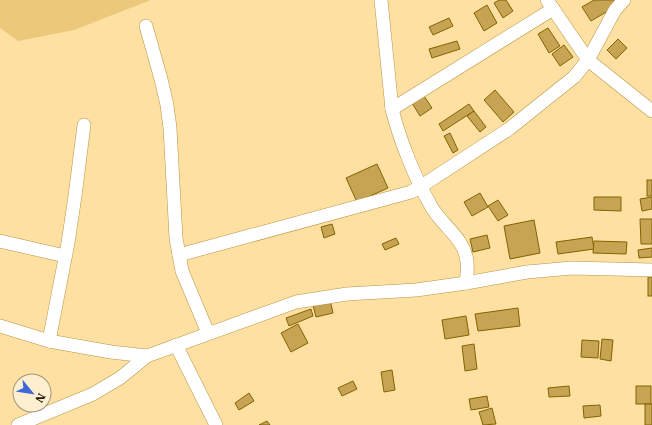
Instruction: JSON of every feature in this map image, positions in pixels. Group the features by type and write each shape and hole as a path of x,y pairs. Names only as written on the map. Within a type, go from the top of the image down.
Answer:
{"street":[{"path":"381,0 392,109 396,126 420,187 442,223 459,240 464,248 467,261 466,284"},
{"path":"179,255 411,192 420,187 509,129 574,77 588,60 615,10 624,0"},
{"path":"392,109 550,4 588,60 652,111"},
{"path":"146,26 167,105 170,128 176,238 182,271 208,333"},
{"path":"49,340 75,196 84,125"},
{"path":"0,241 65,256"},
{"path":"18,425 93,394 120,378 147,356 296,302 347,294 416,290 466,284 527,272 572,268 652,270"},
{"path":"0,326 49,340 111,352 147,356"},
{"path":"176,345 216,425"}],"shaded area":[{"path":"0,0 151,0 74,30 18,41 0,28"}],"building":[{"path":"499,0 506,0 513,11 503,18 494,3"},
{"path":"594,0 615,0 618,5 591,21 582,7"},
{"path":"487,5 497,23 484,31 474,13"},
{"path":"449,18 453,26 433,35 429,27"},
{"path":"548,28 560,46 549,53 538,34"},
{"path":"618,39 627,48 616,59 607,50"},
{"path":"457,41 460,49 432,58 429,49"},
{"path":"564,45 573,57 560,66 552,54"},
{"path":"495,90 514,112 503,122 484,100"},
{"path":"424,96 432,108 420,116 412,103"},
{"path":"469,104 474,111 443,131 439,124"},
{"path":"474,111 486,127 480,132 467,116"},
{"path":"450,133 458,150 453,153 444,136"},
{"path":"377,164 388,188 357,202 346,178"},
{"path":"647,180 652,180 652,196 647,196"},
{"path":"480,193 488,207 472,216 464,202"},
{"path":"594,197 621,197 621,211 594,210"},
{"path":"652,197 652,209 642,211 640,199"},
{"path":"498,200 508,215 498,221 488,206"},
{"path":"640,219 652,219 652,244 641,244"},
{"path":"534,220 540,253 510,259 504,226"},
{"path":"332,224 335,234 324,238 321,227"},
{"path":"487,235 490,248 473,252 470,239"},
{"path":"592,237 594,249 558,254 556,242"},
{"path":"396,238 399,244 385,250 382,244"},
{"path":"594,241 627,242 626,254 593,253"},
{"path":"652,248 652,257 639,258 638,250"},
{"path":"648,277 652,277 652,296 648,296"},
{"path":"330,300 333,313 316,317 313,305"},
{"path":"518,308 520,326 478,331 475,314"},
{"path":"311,309 313,316 289,326 286,318"},
{"path":"466,316 469,335 445,339 442,320"},
{"path":"298,324 308,343 291,352 281,333"},
{"path":"602,339 613,340 611,361 600,359"},
{"path":"582,340 599,341 598,358 581,357"},
{"path":"474,344 477,369 465,371 462,346"},
{"path":"392,370 395,390 384,392 381,372"},
{"path":"353,381 357,389 342,396 338,388"},
{"path":"569,386 570,396 549,397 548,388"},
{"path":"636,386 651,386 651,404 636,404"},
{"path":"249,393 254,401 239,410 235,403"},
{"path":"487,396 489,407 471,410 469,399"},
{"path":"645,404 652,404 652,425 645,425"},
{"path":"600,405 601,416 584,418 583,406"},
{"path":"492,408 496,424 483,425 479,412"},
{"path":"267,421 270,425 259,425"}]}
